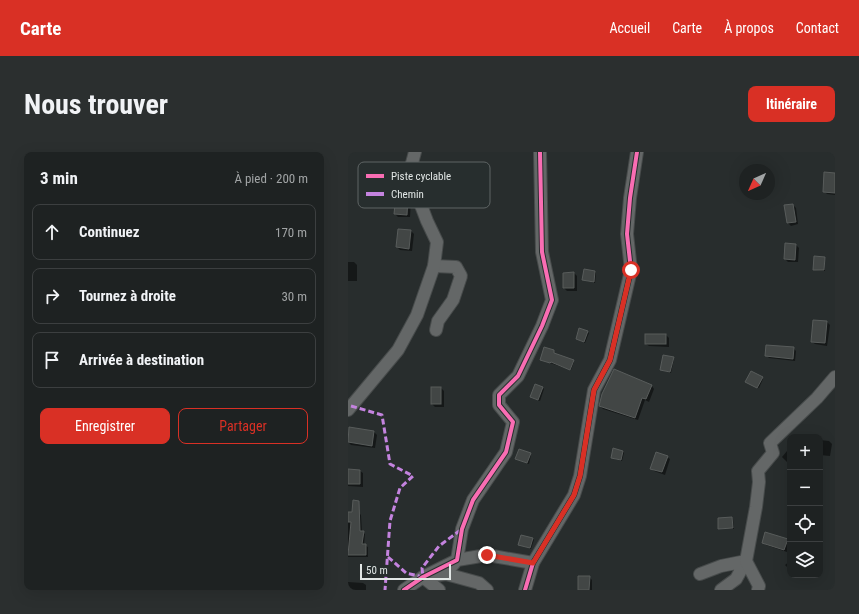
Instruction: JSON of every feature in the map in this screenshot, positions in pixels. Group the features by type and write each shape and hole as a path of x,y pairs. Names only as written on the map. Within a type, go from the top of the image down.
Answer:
{"street":[{"path":"413,162 415,152"},
{"path":"446,574 456,560 462,529 473,500 506,452 513,422 498,405 499,395 518,376 542,326 552,300 542,252 540,152"},
{"path":"523,590 533,563 574,495 580,476 594,390 610,360 631,270 627,234 630,198 637,152"},
{"path":"348,410 398,350 417,315 434,266 437,242 422,208"},
{"path":"434,266 456,267 461,276 453,300 438,321 436,330"},
{"path":"721,590 736,579 746,561 756,507 759,482 758,471 772,453 770,443 817,398 835,377"},
{"path":"404,590 456,560 487,555 533,563"},
{"path":"700,574 721,566 746,561"},
{"path":"746,561 759,586 758,590"},
{"path":"423,578 446,574 479,583 487,590"},
{"path":"423,578 440,590"}],"building":[{"path":"824,172 835,173 835,193 823,192"},
{"path":"793,204 796,222 787,223 784,205"},
{"path":"395,208 407,208 407,215 394,214"},
{"path":"398,229 411,230 409,249 396,247"},
{"path":"785,243 796,244 795,260 784,259"},
{"path":"814,256 825,257 824,270 813,270"},
{"path":"584,269 595,271 594,282 582,280"},
{"path":"574,272 574,288 563,288 563,273"},
{"path":"813,320 827,321 825,343 811,342"},
{"path":"579,328 588,331 584,342 576,339"},
{"path":"645,334 666,334 666,344 645,344"},
{"path":"766,345 794,347 793,359 765,356"},
{"path":"544,347 554,350 554,353 574,360 570,370 551,362 540,360"},
{"path":"663,355 674,357 670,372 660,370"},
{"path":"614,369 652,385 646,399 642,398 635,418 599,406 602,394"},
{"path":"751,371 763,377 757,388 745,382"},
{"path":"535,384 543,387 538,400 530,397"},
{"path":"431,387 441,387 441,404 431,404"},
{"path":"349,427 374,431 372,446 348,442"},
{"path":"613,448 623,451 621,460 611,458"},
{"path":"519,449 531,453 527,463 515,459"},
{"path":"656,452 668,456 662,472 650,469"},
{"path":"348,469 360,470 360,484 348,484"},
{"path":"353,500 359,501 360,531 364,531 362,544 366,544 366,555 348,555 351,522 348,522 348,512 352,512"},
{"path":"732,517 733,528 718,529 718,518"},
{"path":"765,532 787,539 784,550 762,543"},
{"path":"521,535 533,538 530,548 518,545"},
{"path":"578,576 590,576 589,590 578,590"}],"marked path":[{"path":"351,406 382,415 390,464 413,476 400,488 390,521 385,590"},
{"path":"388,557 406,573 423,577 422,568 439,546 462,529"}],"cycle path":[{"path":"404,590 423,577 457,560 462,529 473,500 506,452 513,422 499,405 499,395 518,376 542,326 552,300 542,252 540,152"},
{"path":"525,590 533,563 574,495 580,476 594,390 610,360 631,270 627,234 630,198 637,152"}],"route":[{"path":"487,555 533,563 574,495 580,476 594,390 610,360 631,270"}]}
